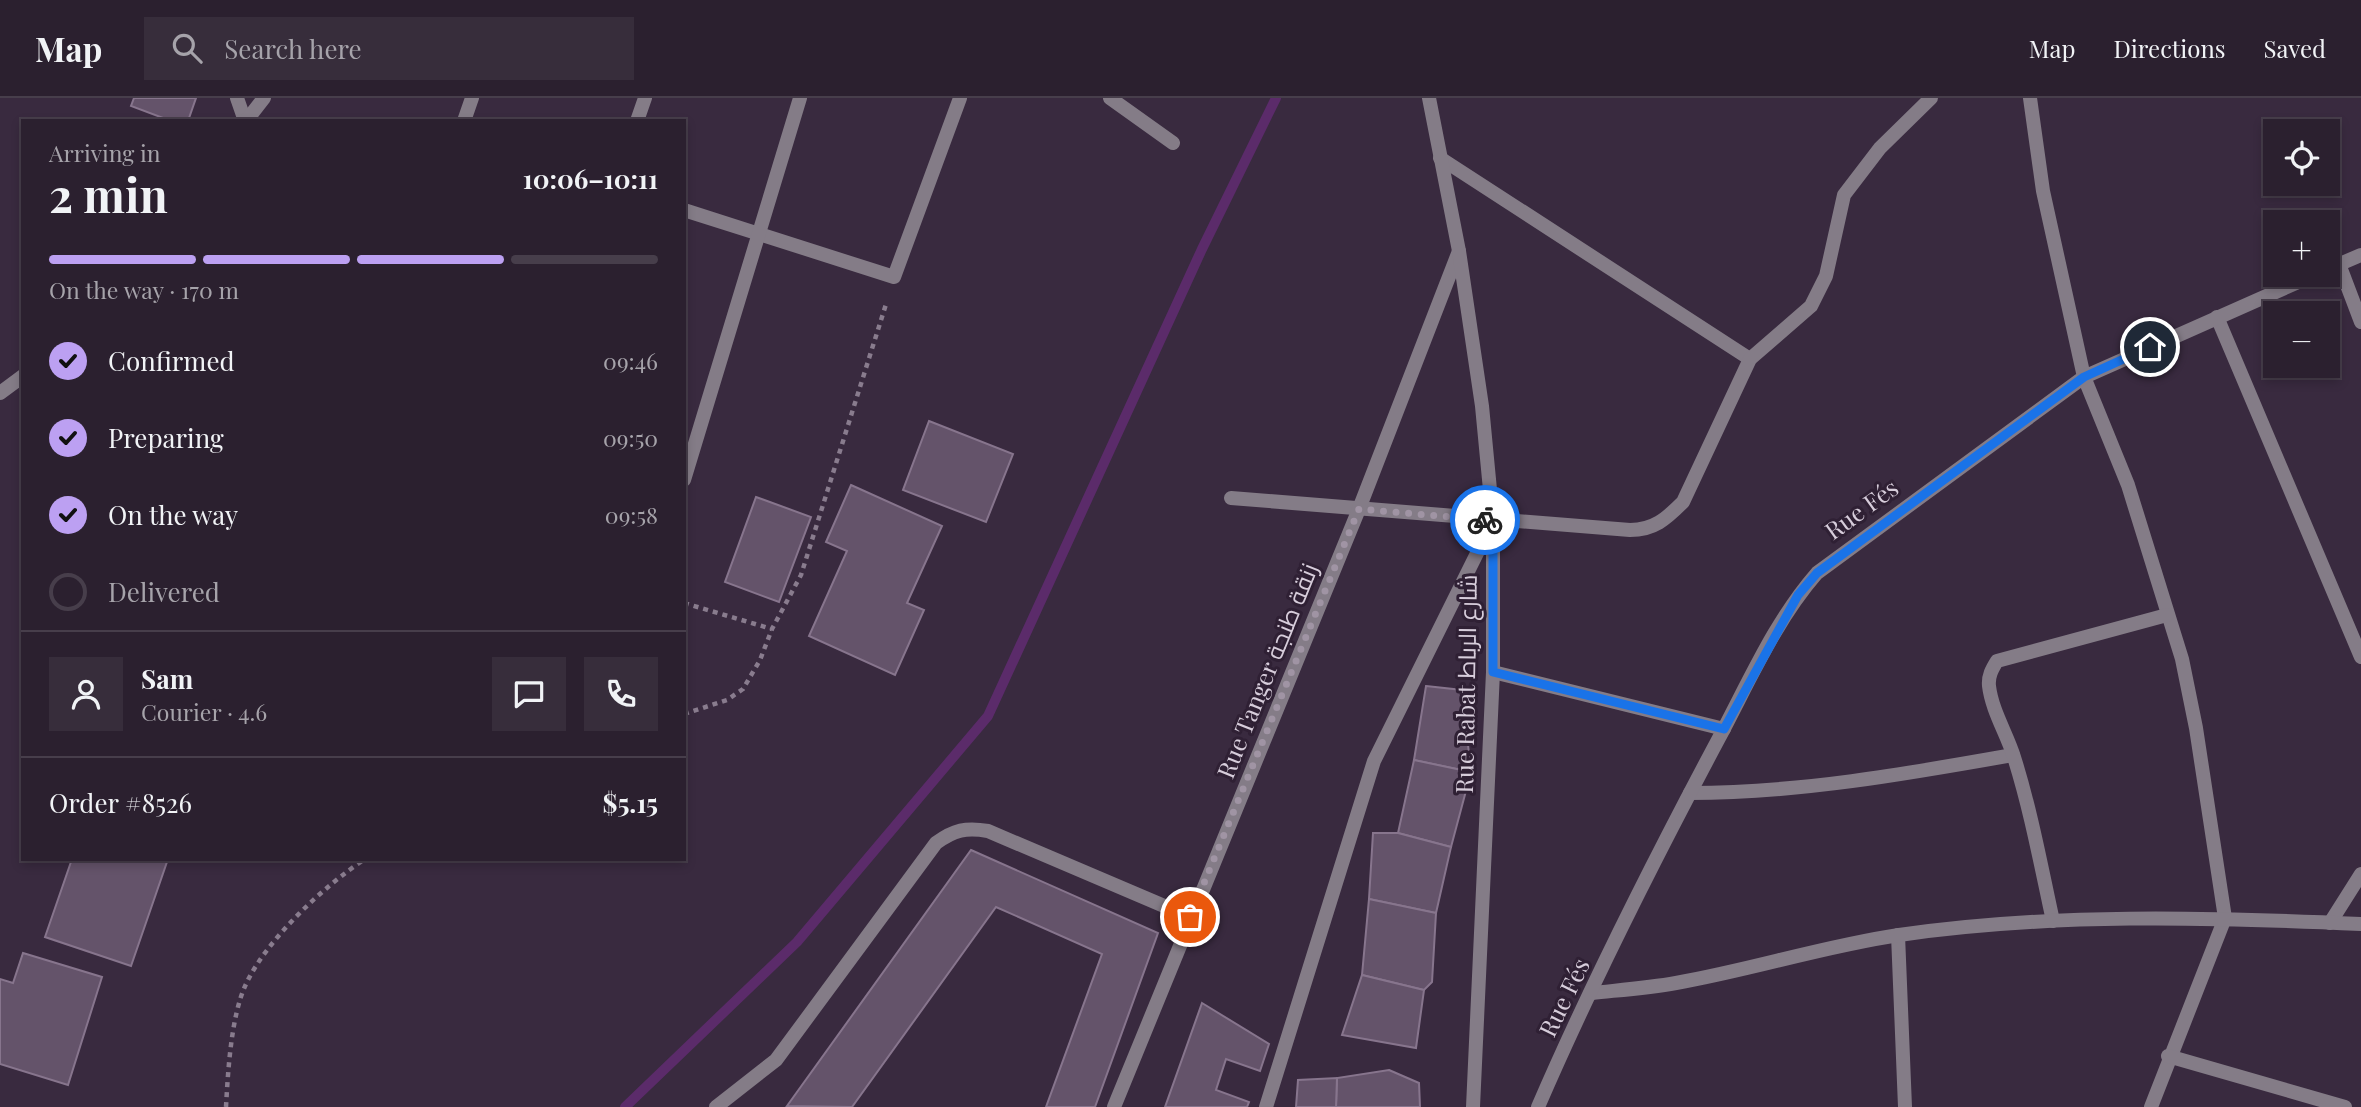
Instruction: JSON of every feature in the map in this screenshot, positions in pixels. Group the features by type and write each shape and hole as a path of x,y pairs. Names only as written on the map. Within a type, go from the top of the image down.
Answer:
{"street":[{"path":"237,98 244,119"},
{"path":"247,119 264,98"},
{"path":"465,119 472,98"},
{"path":"638,119 645,98"},
{"path":"686,473 800,98"},
{"path":"686,211 894,277 960,98"},
{"path":"1110,98 1173,143"},
{"name":"Rue Rabat شارع الرباط","path":"1429,98 1459,251 1482,406 1493,521 1493,672 1473,1107"},
{"path":"1231,498 1630,530 1646,530 1665,520 1683,502 1750,359 1811,306 1826,276 1844,195 1880,148 1931,98"},
{"path":"2032,99 2043,191 2084,377 2128,485 2182,659 2196,728 2225,918 2168,1056 2151,1107"},
{"path":"1440,158 1750,359"},
{"name":"Rue Tanger زنقة طنجة","path":"1114,1107 1359,509 1459,251"},
{"path":"2340,263 2361,255"},
{"path":"2340,280 2361,322"},
{"name":"Rue Fés","path":"1538,1107 1690,793 1798,595 1817,573 2084,377 2286,287"},
{"path":"2217,317 2361,657"},
{"path":"0,393 21,377"},
{"path":"1266,1107 1374,761 1493,521"},
{"path":"2053,921 2031,815 1988,682 1997,661 2167,615"},
{"path":"1493,672 1724,729"},
{"path":"1690,793 1737,793 1805,787 2013,755"},
{"path":"716,1107 776,1060 936,843 954,830 971,828 988,831 1190,917"},
{"path":"2330,923 2361,874"},
{"path":"1592,993 1676,983 1898,935 2053,921 2225,918 2361,924"},
{"path":"1898,935 1905,1107"},
{"path":"2168,1056 2345,1107"}],"path":[{"path":"686,714 727,700 744,688 801,575 894,277"},
{"path":"686,604 772,629"},
{"path":"226,1107 228,1071 245,985 270,945 345,872 362,861"}],"building":[{"path":"134,98 196,98 189,119 166,119 131,106"},
{"path":"929,421 1013,454 986,522 903,490"},
{"path":"851,485 942,526 907,603 924,610 895,675 809,636 847,551 826,542"},
{"path":"756,497 811,517 779,602 725,582"},
{"path":"1426,686 1462,690 1471,772 1414,760"},
{"path":"1414,760 1471,772 1451,847 1398,833"},
{"path":"1373,833 1398,833 1451,847 1436,913 1369,899"},
{"path":"971,850 1158,933 1095,1107 1046,1107 1102,954 996,907 852,1107 787,1106"},
{"path":"71,861 167,861 131,966 45,937"},
{"path":"1369,899 1436,913 1432,982 1424,990 1362,975"},
{"path":"23,953 102,977 68,1085 0,1064 0,979 13,983"},
{"path":"1362,975 1424,990 1416,1048 1342,1035"},
{"path":"1202,1003 1269,1044 1260,1071 1226,1059 1216,1090 1249,1102 1247,1107 1165,1107"},
{"path":"1389,1070 1419,1083 1420,1107 1336,1107 1337,1078"},
{"path":"1337,1078 1336,1107 1296,1107 1298,1080"}],"waterway":[{"path":"625,1107 797,942 988,716 1202,249 1276,98"}],"way so far":[{"path":"1190,917 1359,509 1485,520"}],"route":[{"path":"1485,520 1493,521 1493,672 1724,729 1778,627 1798,595 1817,573 1839,554 2084,377 2150,347"}]}
